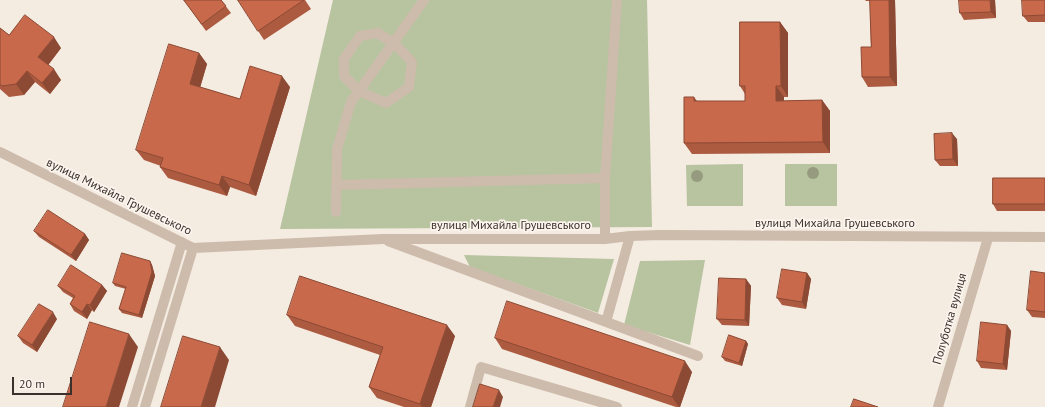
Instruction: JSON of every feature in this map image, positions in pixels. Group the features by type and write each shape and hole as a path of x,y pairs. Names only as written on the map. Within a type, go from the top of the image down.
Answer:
{"street":[{"path":"336,212 337,149 351,102 424,0"},
{"path":"605,239 605,178 617,0"},
{"path":"378,32 392,43 412,62 409,87 386,103 359,91 344,76 344,59 360,36 378,32"},
{"name":"вулиця Михайла Грушевського","path":"0,152 193,248 383,239 605,239 660,235 1045,238"},
{"path":"336,185 605,178"},
{"path":"606,322 630,236"},
{"name":"Полуботка вулиця","path":"938,407 988,238"},
{"path":"383,239 698,356"},
{"path":"132,407 182,242"},
{"path":"145,407 193,248"},
{"path":"470,407 481,367 617,407"}],"green space":[{"path":"333,0 647,0 652,227 280,229"},
{"path":"743,164 743,206 687,206 686,165"},
{"path":"785,164 837,164 837,206 785,206"},
{"path":"464,255 614,259 598,313 470,267"},
{"path":"705,260 690,345 624,325 640,261"}],"building":[{"path":"184,0 221,0 226,6 202,24"},
{"path":"238,0 304,0 258,31"},
{"path":"870,0 889,0 890,77 862,77 861,47 871,47"},
{"path":"959,0 990,0 991,12 960,13"},
{"path":"1022,0 1045,0 1045,15 1023,16"},
{"path":"25,15 54,37 38,57 54,69 42,83 27,71 16,84 2,86 0,84 0,28 9,35"},
{"path":"740,22 780,22 781,86 776,86 776,101 822,100 823,142 684,143 684,97 694,97 694,101 745,101 745,86 740,86"},
{"path":"169,44 199,53 190,84 240,99 250,66 282,76 249,185 222,176 219,185 160,167 163,158 136,150"},
{"path":"952,133 953,159 935,160 934,134"},
{"path":"993,178 1045,178 1045,204 993,204"},
{"path":"48,210 85,234 71,255 34,231"},
{"path":"122,253 150,261 152,272 139,315 119,309 126,287 113,283"},
{"path":"71,265 102,285 90,305 87,304 82,312 70,304 75,296 58,286"},
{"path":"782,269 807,273 802,302 777,298"},
{"path":"1031,271 1045,273 1045,312 1027,310"},
{"path":"300,276 447,325 420,404 369,387 383,347 287,315"},
{"path":"719,278 746,279 745,320 717,319"},
{"path":"507,301 685,361 672,397 495,338"},
{"path":"39,304 53,312 32,345 18,336"},
{"path":"90,322 129,334 106,407 63,407"},
{"path":"981,322 1007,325 1003,364 977,361"},
{"path":"729,335 746,341 739,363 722,357"},
{"path":"183,336 220,347 201,407 161,407"},
{"path":"480,384 499,390 493,407 473,407"},
{"path":"854,399 878,407 851,407"}]}
